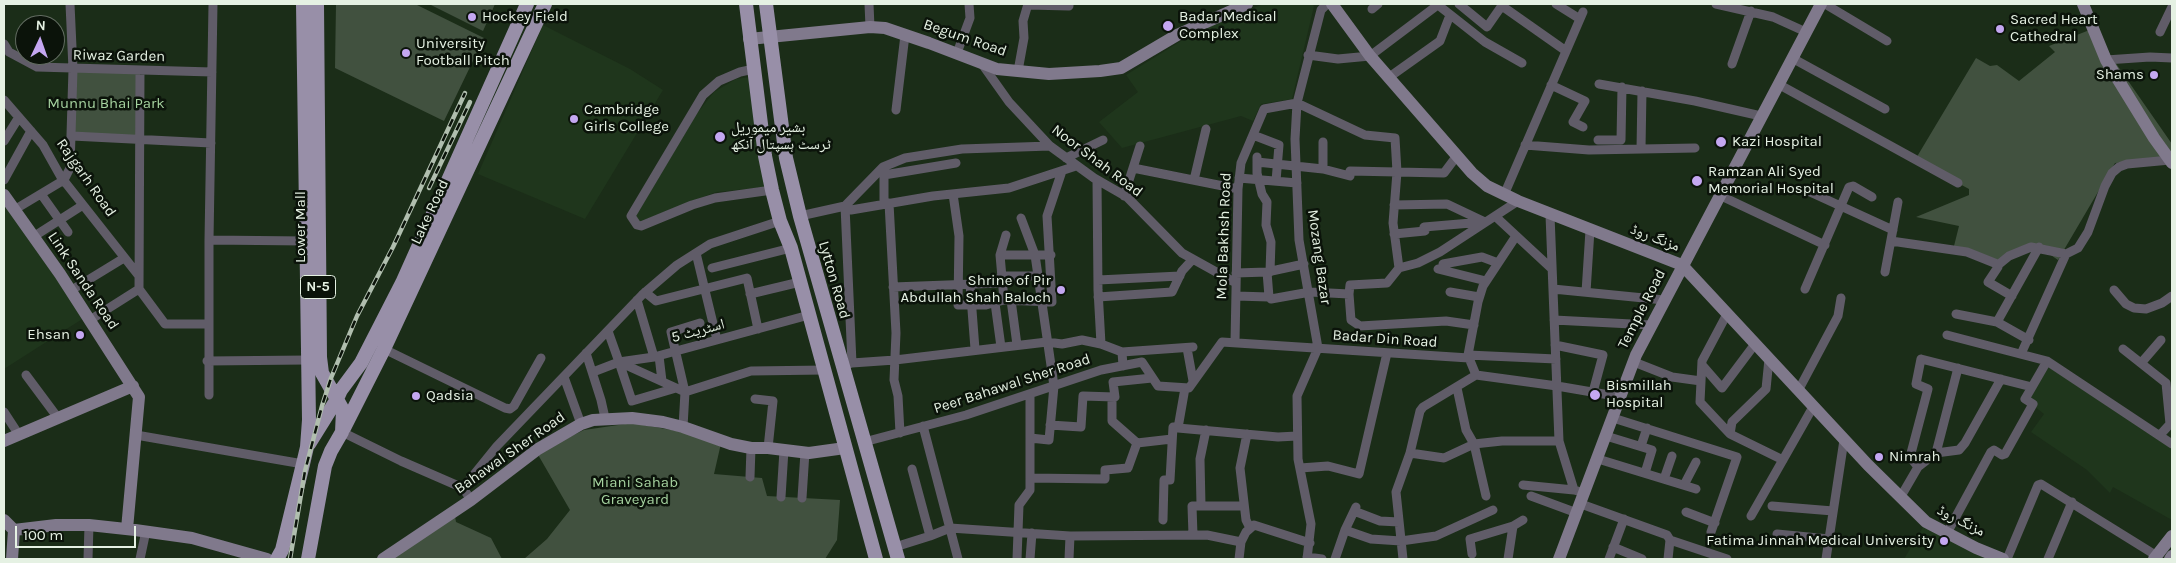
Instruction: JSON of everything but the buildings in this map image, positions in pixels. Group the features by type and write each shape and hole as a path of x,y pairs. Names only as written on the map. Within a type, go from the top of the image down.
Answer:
{"main road":[{"name":"Lower Mall","path":"279,554 307,447 309,420 303,4"},
{"name":"Lower Mall","path":"308,559 325,466 342,432 343,410 322,373 320,357 317,4"},
{"path":"307,447 338,399 341,390 361,364 402,283 527,4"},
{"name":"Lake Road","path":"342,432 384,349 545,4"},
{"path":"746,4 765,156 772,190 780,221 791,248 876,559"},
{"name":"Lytton Road","path":"766,4 786,158 800,216 847,364 864,442 896,553"}],"street":[{"path":"14,210 64,180 70,168 72,69 70,4"},
{"path":"209,395 207,361 213,4"},
{"path":"869,4 870,27"},
{"path":"957,53 970,18 969,4"},
{"path":"1018,71 1024,38 1023,21 1028,5 1070,6 1069,4"},
{"name":"Begum Road","path":"749,39 870,27 885,28 997,68 1049,74 1121,68 1176,35 1247,4"},
{"name":"Mozang Bazar","path":"1318,348 1310,292 1299,240 1296,103 1320,10 1327,4"},
{"name":"مزنگ روڈ","path":"1332,4 1388,78 1456,157 1487,186 1550,215 1682,265 1844,440 1926,522 2005,559"},
{"path":"1459,4 1487,27 1503,5 1566,51"},
{"path":"1504,195 1582,16 1556,4"},
{"path":"1716,4 1773,17 1806,32"},
{"name":"Temple Road","path":"1559,559 1579,500 1598,459 1634,362 1651,325 1820,4"},
{"path":"1825,4 1887,41"},
{"path":"2083,4 2106,60 2171,162"},
{"path":"1308,55 1338,59 1370,56 1435,5 1485,42 1522,63"},
{"path":"2160,32 2172,8"},
{"path":"1732,64 1751,11"},
{"path":"1388,78 1440,40 1450,15"},
{"path":"896,110 905,35"},
{"name":"Riwaz Garden","path":"6,51 37,67 212,72"},
{"path":"2106,60 2150,57 2172,58"},
{"path":"1792,58 1884,109"},
{"name":"Noor Shah Road","path":"980,62 1009,102 1050,146 1076,166 1124,196 1182,252 1236,283"},
{"path":"754,69 740,72 719,82 702,95 631,216 637,225 642,226 692,205 715,198 772,190"},
{"path":"140,71 139,289 165,324 208,324"},
{"path":"1599,84 1622,87 1761,116"},
{"path":"1778,84 1958,183"},
{"path":"1551,85 1585,100 1573,122 1583,127"},
{"path":"1598,140 1621,140 1622,87"},
{"path":"1641,149 1642,91"},
{"name":"Rajgarh Road","path":"4,100 43,145 64,180 139,276"},
{"path":"1296,103 1365,135 1394,138 1397,172 1394,234 1399,268"},
{"name":"Mola Bakhsh Road","path":"1235,342 1238,188 1241,163 1264,109 1296,103"},
{"path":"5,134 19,117"},
{"path":"1194,180 1206,129"},
{"path":"4,180 30,131"},
{"path":"1253,135 1279,145 1276,182"},
{"path":"72,136 210,144"},
{"path":"1066,158 1103,140"},
{"path":"1323,142 1323,169"},
{"path":"1525,145 1589,150 1695,148"},
{"path":"800,216 845,206 883,167 904,158 962,149 1050,146"},
{"path":"1124,196 1140,146"},
{"path":"1269,297 1268,272 1271,242 1266,225 1267,202 1262,194 1257,173 1257,160 1296,167 1323,169 1350,176 1350,171 1444,173 1456,157"},
{"path":"2021,354 2029,340 2066,254 2078,248 2088,232 2105,186 2116,169 2127,164 2171,162"},
{"path":"900,433 898,396 894,380 896,333 884,175 956,163"},
{"path":"845,206 851,210 953,194 1009,188 1076,166"},
{"path":"1133,168 1238,188"},
{"path":"953,194 959,236 958,305 971,306 1003,301 1052,302 1051,255 1047,216 1062,170"},
{"path":"1239,178 1297,183"},
{"path":"1097,180 1098,296 1101,344"},
{"path":"1805,289 1850,186 1872,197"},
{"path":"1810,192 1893,230"},
{"path":"41,194 68,232"},
{"path":"1719,194 1824,245"},
{"name":"Link Sanda Road","path":"4,195 133,386"},
{"path":"1474,325 1446,321 1360,326 1351,320 1350,285 1387,283 1399,268 1418,263 1440,252 1518,201"},
{"path":"1885,272 1898,202"},
{"path":"1394,205 1447,204 1485,222"},
{"path":"33,237 83,205"},
{"path":"845,206 847,364 1047,342 1062,344 1082,340 1101,344 1122,352 1190,347 1194,381"},
{"path":"1550,215 1559,441 1579,500"},
{"path":"1496,217 1552,269"},
{"path":"1021,218 1035,255 1054,386 1049,440 1030,438"},
{"path":"463,488 497,446 586,353 645,292 677,265 710,244 780,221"},
{"path":"1394,234 1425,231 1424,227 1485,222"},
{"path":"1586,292 1590,230"},
{"path":"1001,347 1003,301 1000,255 1006,234"},
{"path":"1516,236 1486,282 1479,297 1468,355 1556,359"},
{"path":"209,240 306,242"},
{"path":"1891,241 1967,252 1998,265"},
{"path":"2012,296 1988,282 1998,265 2009,256 2025,248 2039,247 2066,254"},
{"path":"1997,322 2039,247"},
{"path":"712,268 791,248"},
{"path":"696,253 717,340"},
{"path":"1000,255 1051,255"},
{"path":"1486,282 1440,267 1482,257 1498,263"},
{"path":"70,291 124,258"},
{"path":"1098,296 1172,292 1180,276 1193,259"},
{"path":"1236,273 1268,272 1304,264"},
{"path":"893,287 970,284 1038,276"},
{"path":"1098,280 1180,276"},
{"path":"645,292 656,302 747,278 758,329"},
{"path":"750,294 800,282"},
{"path":"970,284 975,350"},
{"path":"90,320 139,289"},
{"path":"1553,289 1664,300"},
{"path":"2114,290 2126,304 2134,308 2146,309 2162,303 2172,296"},
{"path":"1236,296 1269,297 1271,299 1310,292 1349,294"},
{"path":"1450,292 1479,297"},
{"path":"1798,391 1838,316 1841,298"},
{"path":"637,300 662,381"},
{"path":"1003,301 1017,345"},
{"path":"1727,314 1702,365 1700,402 1730,434 1783,460"},
{"path":"1956,314 1997,322 2029,340"},
{"name":"اسٹریٹ 5","path":"593,372 619,362 656,357 809,315"},
{"path":"1554,320 1651,325"},
{"path":"683,427 686,392 671,332 700,324"},
{"path":"608,331 632,401 676,388"},
{"path":"1947,335 2047,361 2172,444"},
{"path":"2142,362 2161,340"},
{"path":"1178,428 1185,388 1189,388 1222,342 1235,342"},
{"name":"Badar Din Road","path":"1235,342 1469,358 1476,375"},
{"path":"1702,365 1722,388 1755,344"},
{"path":"1555,345 1603,354 1593,392"},
{"path":"1318,348 1297,396 1297,436 1298,459 1311,524 1307,558 1322,559"},
{"path":"384,349 510,409 514,406 541,358"},
{"path":"2123,349 2142,362 2166,383 2170,424 2160,435"},
{"path":"1122,352 1123,366"},
{"path":"586,353 605,418"},
{"path":"1300,468 1328,466 1359,474 1387,353"},
{"path":"1730,434 1732,422 1766,389 1769,359"},
{"path":"1918,467 1911,460 1910,455 1928,388 1916,384 1921,359 2032,387"},
{"path":"207,361 307,360"},
{"path":"1947,533 1991,452 1994,450 2002,455 2005,454 2033,404 2024,399 2047,361"},
{"path":"619,362 686,392 751,371 825,370"},
{"name":"Peer Bahawal Sher Road","path":"864,442 966,415 1101,370 1142,362 1158,386 1185,388"},
{"path":"1634,362 1672,377 1701,381"},
{"path":"1936,453 1958,368"},
{"path":"26,375 58,418"},
{"path":"1403,559 1396,492 1410,453 1420,411 1423,407 1476,375 1621,397"},
{"path":"564,377 581,424"},
{"path":"1137,444 1112,421 1112,397 1115,397 1113,382 1152,378"},
{"path":"1900,498 1918,467 1936,453 1959,450 2001,379"},
{"path":"4,440 133,386 139,397 127,529"},
{"path":"1457,388 1466,430 1474,444 1486,496"},
{"path":"1017,559 1019,504 1030,490 1030,394"},
{"path":"1050,425 1081,427 1083,396 1112,397"},
{"path":"755,399 773,401 768,448"},
{"path":"1752,516 1813,407"},
{"path":"4,412 19,435"},
{"name":"Bahawal Sher Road","path":"383,559 471,500 538,449 581,424 605,418 632,418 683,427 731,444 751,448 805,452 845,448"},
{"path":"1613,418 1737,457 1711,532"},
{"path":"923,426 958,559"},
{"path":"1163,520 1164,480 1170,480 1173,427 1247,434 1297,436"},
{"path":"1641,446 1647,428"},
{"path":"1201,505 1200,459 1206,430"},
{"path":"342,432 401,461 463,488 471,500"},
{"path":"1247,434 1240,468 1246,520 1250,528"},
{"path":"136,435 303,464"},
{"path":"1606,436 1652,450 1645,473"},
{"path":"1137,444 1172,439"},
{"path":"1410,453 1444,458 1474,444 1502,440 1559,441"},
{"path":"1826,559 1844,440"},
{"path":"1030,478 1105,478 1106,470 1128,468 1137,444"},
{"path":"750,477 751,448"},
{"path":"781,496 784,450"},
{"path":"802,498 805,452"},
{"path":"1664,479 1672,456"},
{"path":"1598,459 1696,489"},
{"path":"1684,485 1696,462"},
{"path":"912,469 930,536"},
{"path":"1523,485 1579,500 1660,531 1667,535 1670,540 1668,559"},
{"path":"2005,559 2038,485 2044,485 2072,502 2156,558 2172,536"},
{"path":"1531,496 1579,500"},
{"path":"2048,559 2072,502"},
{"path":"1193,535 1192,506 1244,506"},
{"path":"1772,506 1833,511"},
{"path":"1335,559 1355,509 1380,521 1399,522"},
{"path":"1345,530 1371,539 1401,541 1436,536 1493,510"},
{"path":"1686,512 1714,523"},
{"path":"1609,559 1624,518"},
{"path":"4,520 14,530 12,559"},
{"path":"1472,554 1470,539 1513,526 1523,520"},
{"path":"14,530 56,525 89,525 146,531 192,538 249,557 267,559"},
{"path":"88,559 89,525"},
{"path":"1239,559 1241,542 1254,525 1310,543"},
{"path":"1508,559 1513,526"},
{"path":"896,553 950,528 1070,536 1207,535 1241,542"},
{"path":"140,559 146,531"},
{"path":"1030,559 1032,533"},
{"path":"1777,534 1829,539"},
{"path":"1069,559 1070,536"},
{"path":"1670,540 1727,559"},
{"path":"1614,547 1642,559"}],"shaded area":[{"path":"1263,4 1312,4 1314,6 1292,99 1261,104 1253,121 1241,116 1122,148 1099,122 1138,92 1126,75 1194,33"},
{"name":"Cambridge Girls College","path":"543,25 630,69 663,90 585,219 478,174"},
{"name":"بشیر میموریل ٹرسٹ ہسپتال آنکھ","path":"750,77 767,187 716,192 639,222 636,216 695,116 714,92 736,79"},
{"path":"4,195 87,316 4,369"},
{"path":"2047,361 2172,443 2172,520 2113,487 2110,493 2087,470 2031,432 2044,414 2025,399"},
{"name":"Fatima Jinnah Medical University","path":"1926,522 2019,559 1904,559"}],"green space":[{"name":"University Football Pitch","path":"336,4 415,4 484,38 444,121 335,68"},
{"name":"Hockey Field","path":"429,4 495,4 483,31"},
{"path":"2092,29 2172,144 2172,158 2115,163 2058,260 2039,247 2024,247 2002,266 1953,250 1959,226 1916,217 1969,195 1969,189 1915,160 1976,58 1990,66 1997,65 2019,81 2055,52 2049,46"},
{"name":"Munnu Bhai Park","path":"73,69 140,71 139,140 72,136"},
{"name":"Miani Sahab Graveyard","path":"632,423 722,439 714,474 762,478 767,496 840,500 837,540 825,559 524,559 547,539 570,510 537,453 584,430"},
{"path":"454,511 456,522 491,538 502,559 383,559"}],"railway":[{"path":"290,559 305,471 331,378 357,316 393,247 465,93"},
{"path":"429,188 470,102"}],"place":[{"name":"Hockey Field","path":"472,17"},
{"name":"Badar Medical Complex","path":"1168,26"},
{"name":"Sacred Heart Cathedral","path":"2000,29"},
{"name":"University Football Pitch","path":"406,53"},
{"name":"Shams","path":"2154,75"},
{"name":"Cambridge Girls College","path":"574,119"},
{"name":"بشیر میموریل ٹرسٹ ہسپتال آنکھ","path":"720,137"},
{"name":"Kazi Hospital","path":"1721,142"},
{"name":"Ramzan Ali Syed Memorial Hospital","path":"1697,181"},
{"name":"Shrine of Pir Abdullah Shah Baloch","path":"1061,290"},
{"name":"Ehsan","path":"80,335"},
{"name":"Bismillah Hospital","path":"1595,395"},
{"name":"Qadsia","path":"416,396"},
{"name":"Nimrah","path":"1879,457"},
{"name":"Fatima Jinnah Medical University","path":"1944,541"}]}
